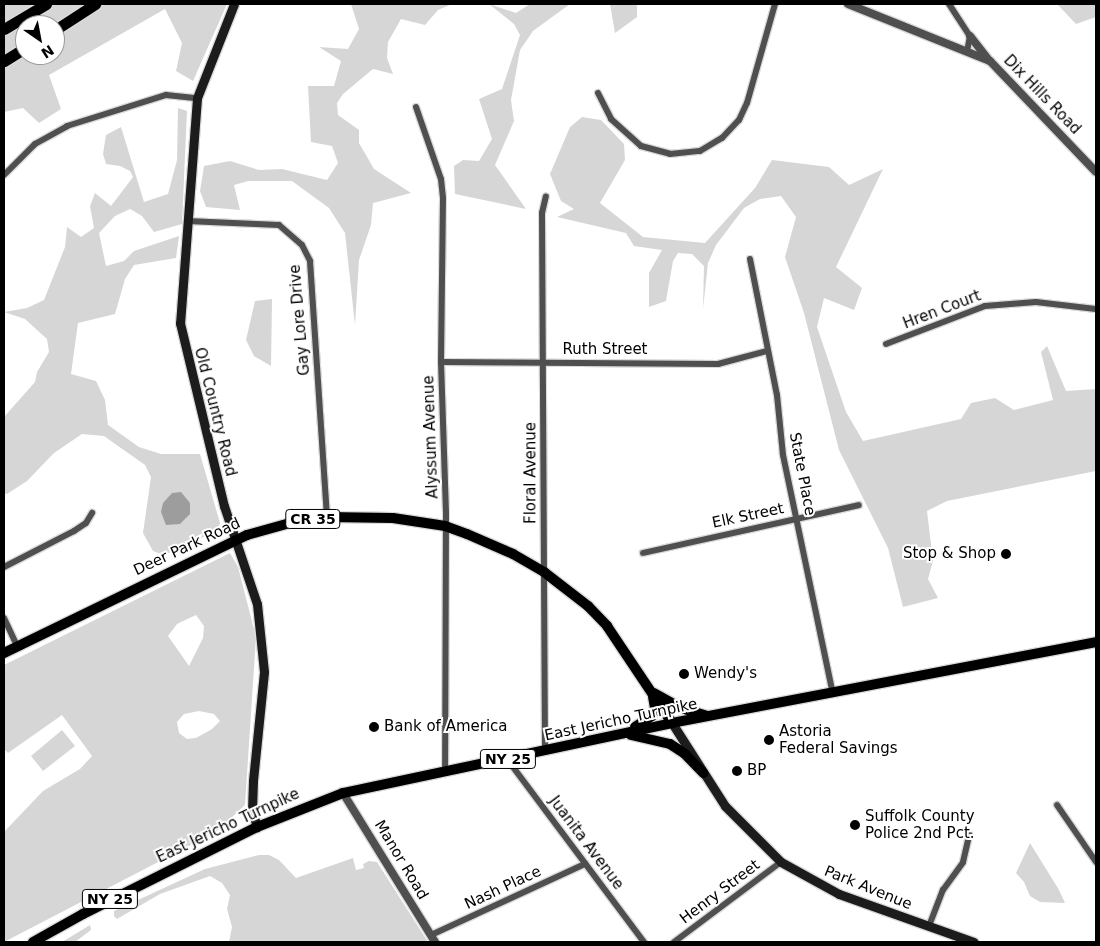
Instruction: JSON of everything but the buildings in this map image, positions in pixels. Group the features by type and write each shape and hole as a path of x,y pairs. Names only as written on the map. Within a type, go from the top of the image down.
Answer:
{"highway":[{"path":"4,29 46,4"},
{"path":"65,24 95,4"},
{"path":"4,61 15,54"}],"main road":[{"name":"Old Country Road","path":"234,4 197,98 180,323 207,443 236,539 253,586 264,672 252,810 257,827"},
{"name":"Deer Park Road","path":"4,653 236,539 298,520 327,517 393,518 445,526 491,543 544,572 588,606 607,626 672,723"},
{"name":"East Jericho Turnpike","path":"33,942 83,914 257,827 343,793 672,723 832,694 1096,642"},
{"path":"651,691 681,708 710,717"},
{"path":"620,734 652,716 655,702 651,691"},
{"name":"Park Avenue","path":"672,723 703,773 738,822 781,862 839,894 962,940 974,942"},
{"path":"620,734 645,736 670,744 684,753 703,773"}],"street":[{"path":"598,93 611,119 641,146 670,154 700,151 722,138 739,120 747,103 775,4"},
{"name":"Dix Hills Road","path":"848,4 990,61 1096,172"},
{"path":"949,4 970,36 990,61"},
{"path":"967,52 970,36"},
{"path":"4,175 35,144 66,126 166,96 197,98"},
{"name":"Alyssum Avenue","path":"416,107 441,179 443,198 441,362 445,526 445,771"},
{"name":"Floral Avenue","path":"545,751 542,213 546,196"},
{"name":"Gay Lore Drive","path":"187,221 279,225 302,245 310,261 327,517"},
{"name":"State Place","path":"750,259 777,395 783,455 832,694"},
{"name":"Hren Court","path":"886,344 985,306 1036,302 1096,309"},
{"name":"Ruth Street","path":"441,362 718,364 767,351"},
{"name":"Elk Street","path":"643,553 859,505"},
{"path":"4,567 74,532 86,523 92,513"},
{"path":"4,618 17,646"},
{"name":"Juanita Avenue","path":"507,759 644,942"},
{"name":"Manor Road","path":"343,793 433,939"},
{"path":"1056,805 1096,862"},
{"path":"928,926 943,890 963,862 969,834"},
{"name":"Henry Street","path":"674,942 781,862"},
{"name":"Nash Place","path":"433,939 585,864"}],"shaded area":[{"path":"4,4 34,4 15,15 4,23"},
{"path":"55,4 89,4 65,18 65,15 36,15"},
{"path":"104,4 227,4 193,81 176,71 182,43 165,9 49,75 61,109 39,123 23,108 4,112 4,69 15,62 15,65 65,65 65,30"},
{"path":"351,4 452,4 438,10 425,25 401,19 388,42 387,58 393,74 373,69 343,94 337,103 338,115 359,130 359,143 374,169 411,193 373,203 371,225 359,260 355,325 345,233 329,208 292,181 248,181 234,185 240,210 206,207 200,191 204,166 230,161 259,170 282,169 327,180 338,163 332,146 311,142 308,86 334,86 341,61 319,47 348,49 359,29"},
{"path":"489,4 516,13 530,4 570,4 533,31 520,50 511,100 514,121 495,165 526,209 455,194 454,166 463,160 479,161 492,139 479,99 502,89 520,35 514,24"},
{"path":"610,4 637,4 637,17 615,33"},
{"path":"1057,4 1096,4 1096,17 1076,24"},
{"path":"15,28 15,48 4,55 4,34"},
{"path":"178,108 187,111 182,224 154,232 142,216 130,209 115,216 99,233 106,266 124,261 134,251 179,236 176,258 134,265 125,279 115,314 78,323 71,374 96,381 105,400 108,425 139,447 161,454 200,454 220,523 217,531 164,555 153,551 143,533 151,477 145,465 104,436 82,434 54,453 27,481 7,494 4,493 4,417 35,382 37,372 49,352 47,339 25,319 4,312 27,308 44,300 65,247 67,227 81,237 94,228 90,206 95,193 111,206 133,177 130,171 120,166 106,164 103,154 106,135 121,127 144,202 168,194 177,160"},
{"path":"582,117 601,120 624,144 625,160 600,203 643,237 705,243 755,188 772,160 829,167 849,185 883,169 836,267 862,288 854,310 824,298 817,327 846,412 863,441 961,419 971,403 995,398 1014,410 1053,400 1041,352 1047,346 1066,391 1096,389 1096,471 947,501 927,511 933,561 928,579 938,598 903,607 888,548 839,450 804,313 785,257 796,217 781,196 760,199 744,208 716,245 708,263 703,309 704,266 692,254 678,253 673,261 666,301 649,307 649,273 662,250 634,246 626,233 557,217 574,209 561,201 550,174 570,127"},
{"path":"272,299 271,366 254,356 246,340 255,301"},
{"path":"181,492 190,503 190,514 180,524 166,525 161,512 163,503 172,493"},
{"path":"230,553 238,567 256,637 245,805 216,832 4,942 4,832 43,791 80,769 92,756 62,715 8,753 4,749 4,665","holes":["196,615 204,626 203,638 189,666 168,636 177,624","199,711 214,714 220,721 212,729 196,738 187,739 179,733 177,722 184,714"]},
{"path":"62,730 75,746 43,771 31,756"},
{"path":"1030,843 1065,903 1040,902 1030,896 1024,882 1016,873"},
{"path":"259,855 269,855 279,860 296,878 353,858 356,870 364,868 363,864 369,861 377,862 428,942 229,942 232,927 227,909 230,895 222,883 210,876 160,894 117,919 114,916 114,911 205,869"},
{"path":"90,925 91,930 75,942 62,942"}],"place":[{"name":"Stop & Shop","path":"1006,554"},
{"name":"Wendy's","path":"684,674"},
{"name":"Bank of America","path":"374,727"},
{"name":"Astoria Federal Savings","path":"769,740"},
{"name":"BP","path":"737,771"},
{"name":"Suffolk County Police 2nd Pct.","path":"855,825"}]}
